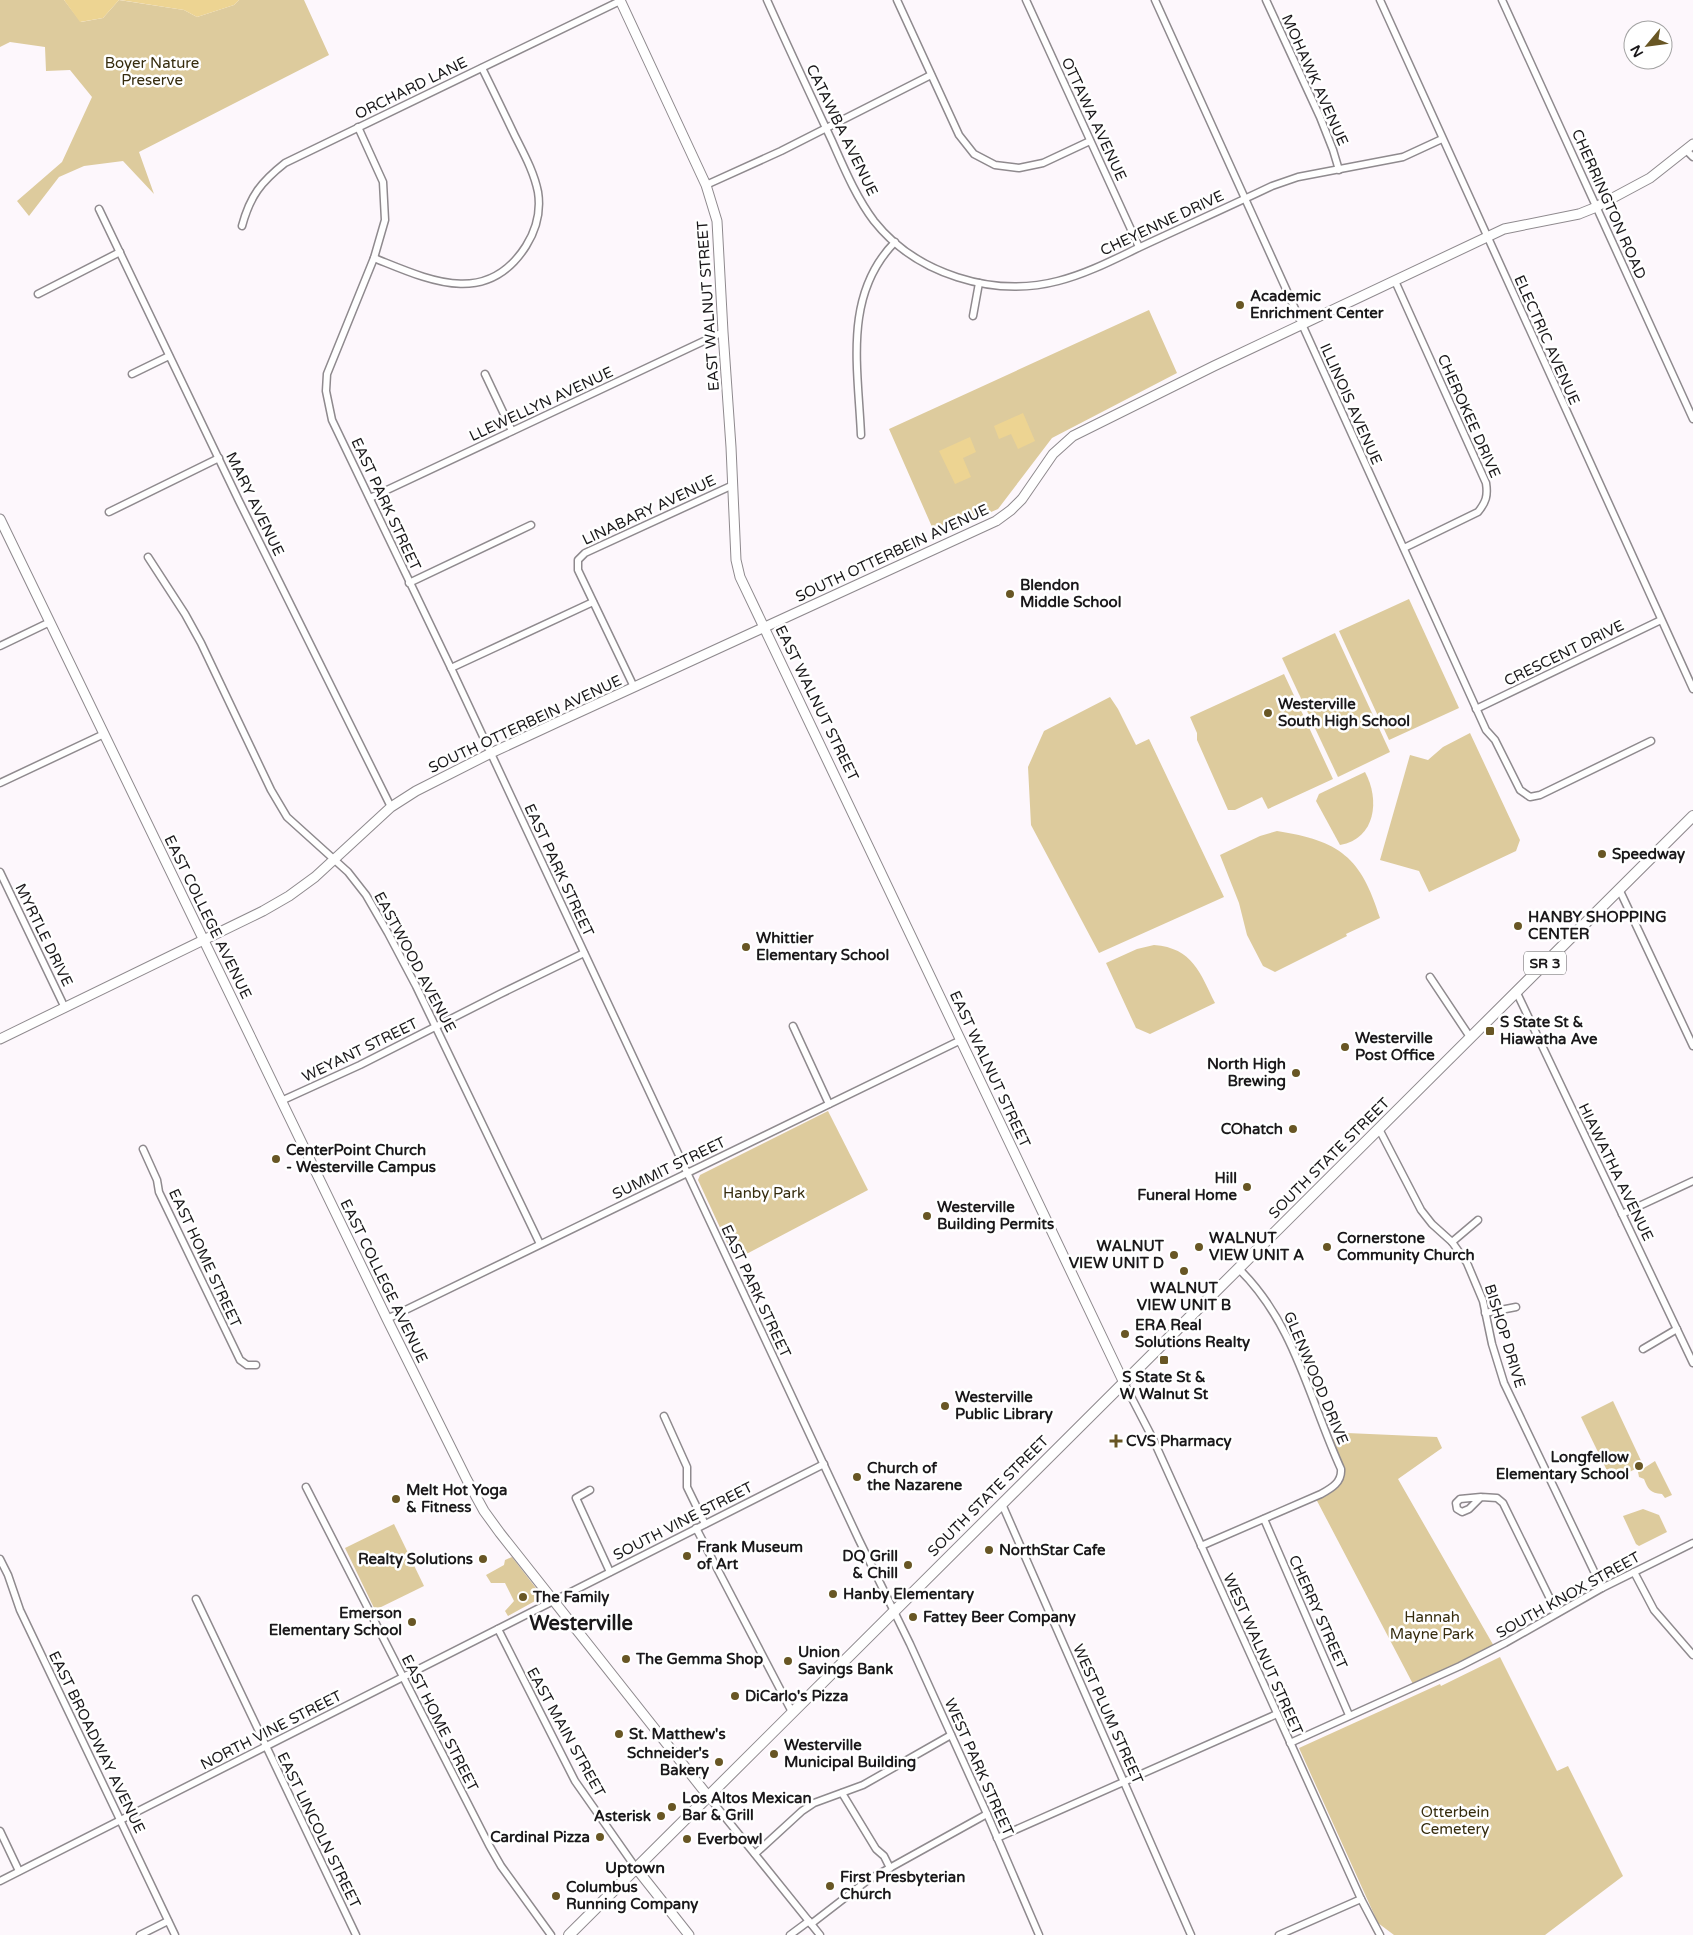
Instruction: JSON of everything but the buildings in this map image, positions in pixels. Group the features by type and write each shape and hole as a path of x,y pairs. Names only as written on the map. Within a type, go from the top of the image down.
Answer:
{"main road":[{"name":"SOUTH STATE STREET","path":"708,1796 1693,816"},
{"name":"SR 3","path":"569,1935 708,1796"}],"street":[{"name":"CATAWBA AVENUE","path":"767,0 863,205 875,222 895,242"},
{"path":"896,0 958,135 974,154 995,165 1019,168 1043,163 1090,140"},
{"name":"OTTAWA AVENUE","path":"1026,0 1139,247"},
{"name":"ILLINOIS AVENUE","path":"1155,0 1476,709 1520,790 1530,797 1540,795 1652,741"},
{"name":"MOHAWK AVENUE","path":"1266,0 1320,118 1339,170"},
{"name":"ELECTRIC AVENUE","path":"1380,0 1693,689"},
{"name":"CHERRINGTON ROAD","path":"1502,0 1693,419"},
{"name":"ORCHARD LANE","path":"242,226 246,210 254,193 268,176 285,163 620,1"},
{"name":"EAST WALNUT STREET","path":"620,1 706,185 717,221 736,560 740,577 1124,1383"},
{"path":"374,258 421,277 463,286 491,278 504,270 515,261 530,239 539,213 538,194 533,172 482,68"},
{"path":"706,185 931,75"},
{"name":"EAST PARK STREET","path":"358,127 379,172 384,196 385,220 374,258 327,374 326,391 332,420 451,668 894,1611"},
{"name":"CHEYENNE DRIVE","path":"895,242 930,266 954,276 979,283 1017,287 1059,281 1094,268 1298,177 1403,157 1442,139"},
{"path":"1690,147 1693,157"},
{"name":"SOUTH OTTERBEIN AVENUE","path":"0,1039 263,912 315,877 391,808 416,791 491,753 996,521 1022,499 1053,454 1073,436 1504,229 1579,214 1650,178 1690,147"},
{"name":"MARY AVENUE","path":"99,209 391,808"},
{"path":"862,435 857,321 863,296 872,273 886,251 895,242"},
{"path":"38,294 120,252"},
{"name":"CHEROKEE DRIVE","path":"1395,281 1486,483 1488,494 1485,504 1478,512 1404,548"},
{"path":"973,316 979,283"},
{"name":"LLEWELLYN AVENUE","path":"370,498 723,332"},
{"path":"132,374 169,356"},
{"path":"485,374 512,431"},
{"path":"109,512 219,458"},
{"name":"LINABARY AVENUE","path":"593,602 578,570 578,560 585,553 733,485"},
{"name":"EAST COLLEGE AVENUE","path":"0,520 387,1319 479,1502 500,1533 708,1796"},
{"path":"409,583 531,525"},
{"name":"EASTWOOD AVENUE","path":"148,557 185,614 201,643 278,804 287,817 348,872 366,895 388,932 436,1027 540,1244"},
{"path":"451,668 593,602 634,687"},
{"name":"CRESCENT DRIVE","path":"1476,709 1661,620"},
{"path":"0,646 50,622"},
{"path":"0,783 104,734"},
{"name":"MYRTLE DRIVE","path":"0,872 65,1008"},
{"path":"1619,889 1693,1046"},
{"name":"WEYANT STREET","path":"281,1101 360,1065 584,953"},
{"path":"1430,977 1470,1037"},
{"name":"HIAWATHA AVENUE","path":"1516,991 1693,1363"},
{"path":"793,1026 829,1104"},
{"name":"SUMMIT STREET","path":"387,1319 961,1040"},
{"name":"BISHOP DRIVE","path":"1379,1130 1421,1210 1432,1224 1452,1242 1467,1263 1476,1282 1504,1383 1602,1588"},
{"name":"EAST HOME STREET","path":"142,1149 157,1180 159,1192 240,1360 247,1365 256,1366"},
{"path":"1622,1214 1693,1180"},
{"path":"1452,1242 1478,1220"},
{"name":"GLENWOOD DRIVE","path":"1239,1269 1272,1307 1287,1335 1341,1469 1340,1478 1336,1484 1321,1494 1264,1519"},
{"path":"1485,1313 1516,1307"},
{"path":"1643,1349 1677,1329"},
{"name":"WEST WALNUT STREET","path":"1124,1383 1153,1439 1361,1899 1380,1935"},
{"path":"664,1416 687,1467 687,1487 705,1524"},
{"name":"SOUTH VINE STREET","path":"554,1601 824,1464"},
{"name":"EAST HOME STREET","path":"306,1487 491,1850 552,1935"},
{"path":"590,1490 576,1498 610,1572"},
{"path":"1481,1497 1497,1498 1503,1503 1557,1613"},
{"name":"WEST PLUM STREET","path":"1002,1504 1191,1935"},
{"path":"1201,1546 1264,1519"},
{"name":"CHERRY STREET","path":"1264,1519 1349,1715"},
{"path":"696,1528 792,1712"},
{"name":"SOUTH KNOX STREET","path":"1290,1743 1460,1666 1506,1643 1602,1588 1693,1543"},
{"name":"EAST BROADWAY AVENUE","path":"0,1558 8,1574 20,1610 175,1935"},
{"path":"1634,1572 1654,1610 1693,1655"},
{"name":"EAST LINCOLN STREET","path":"196,1600 356,1935"},
{"name":"NORTH VINE STREET","path":"0,1881 554,1601"},
{"name":"WEST PARK STREET","path":"894,1611 987,1814 1039,1935"},
{"name":"EAST MAIN STREET","path":"498,1629 575,1781 636,1868"},
{"path":"997,1838 1277,1714"},
{"path":"755,1854 802,1811 814,1803 862,1785 951,1735"},
{"path":"842,1793 876,1849 884,1856 890,1868"},
{"path":"708,1796 820,1935"},
{"path":"790,1935 810,1923 868,1880 987,1814"},
{"path":"0,1831 19,1871"},
{"path":"636,1868 689,1935"},
{"path":"1279,1935 1361,1899"},
{"path":"140,1935 168,1921"}],"green space":[{"name":"Boyer Nature Preserve","path":"0,0 64,0 81,22 103,18 119,0 184,10 197,17 234,5 239,0 304,0 329,55 139,152 154,194 123,161 84,166 59,177 29,216 17,201 62,162 92,97 70,70 46,71 45,47 10,42 0,47"},
{"path":"1149,310 1177,373 1052,438 998,509 936,536 889,429"},
{"path":"1409,599 1459,708 1389,740 1339,631"},
{"path":"1335,633 1390,752 1338,777 1282,658"},
{"path":"1284,674 1333,779 1268,809 1262,797 1235,810 1228,810 1197,740 1197,733 1190,717"},
{"path":"1110,697 1136,745 1149,739 1224,897 1099,953 1031,825 1028,767 1044,731"},
{"path":"1470,733 1520,840 1516,851 1429,892 1419,871 1380,860 1410,755 1428,760 1443,747"},
{"path":"1365,772 1372,794 1372,816 1368,826 1361,835 1352,841 1340,845 1316,801 1319,794"},
{"path":"1277,831 1317,840 1345,855 1356,866 1365,880 1380,918 1275,972 1263,966 1247,935 1239,903 1220,855 1260,836"},
{"path":"1154,945 1178,951 1194,964 1215,1003 1150,1034 1136,1028 1106,963 1137,949"},
{"name":"Hanby Park","path":"828,1111 868,1190 735,1260 698,1180 700,1175"},
{"path":"1613,1401 1643,1465 1612,1481 1581,1417"},
{"name":"Hannah Mayne Park","path":"1347,1433 1437,1437 1442,1448 1398,1479 1495,1648 1414,1686 1315,1497 1331,1488 1341,1474 1329,1441"},
{"path":"1655,1461 1672,1495 1665,1498 1662,1494 1650,1490 1644,1479 1639,1477 1638,1472"},
{"path":"1643,1509 1659,1515 1667,1532 1639,1546 1636,1544 1623,1516"},
{"path":"394,1524 424,1586 375,1610 345,1548"},
{"path":"512,1557 539,1592 535,1601 508,1616 505,1611 514,1601 505,1583 491,1583 486,1575 504,1565 505,1560"},
{"name":"Otterbein Cemetery","path":"1500,1657 1557,1771 1568,1766 1623,1876 1545,1935 1394,1935 1378,1923 1299,1748 1440,1684 1441,1686"}],"shaded area":[{"path":"64,0 119,0 103,18 80,22"},
{"path":"120,0 239,0 234,5 197,17 184,10"},
{"path":"1023,413 1035,441 1018,449 1011,434 999,439 994,426"},
{"path":"970,437 976,452 963,458 971,477 955,484 939,451"}],"place":[{"name":"Academic Enrichment Center","path":"1240,305"},
{"name":"Blendon Middle School","path":"1010,594"},
{"name":"Westerville South High School","path":"1268,713"},
{"name":"Speedway","path":"1602,854"},
{"name":"HANBY SHOPPING CENTER","path":"1518,926"},
{"name":"Whittier Elementary School","path":"746,947"},
{"name":"S State St & Hiawatha Ave","path":"1490,1031"},
{"name":"Westerville Post Office","path":"1345,1047"},
{"name":"North High Brewing","path":"1296,1073"},
{"name":"COhatch","path":"1293,1129"},
{"name":"CenterPoint Church - Westerville Campus","path":"276,1159"},
{"name":"Hill Funeral Home","path":"1247,1187"},
{"name":"Westerville Building Permits","path":"927,1216"},
{"name":"WALNUT VIEW UNIT A","path":"1199,1247"},
{"name":"Cornerstone Community Church","path":"1327,1247"},
{"name":"WALNUT VIEW UNIT D","path":"1174,1255"},
{"name":"WALNUT VIEW UNIT B","path":"1184,1271"},
{"name":"ERA Real Solutions Realty","path":"1125,1334"},
{"name":"S State St & W Walnut St","path":"1164,1360"},
{"name":"Westerville Public Library","path":"945,1406"},
{"name":"CVS Pharmacy","path":"1116,1441"},
{"name":"Longfellow Elementary School","path":"1639,1466"},
{"name":"Church of the Nazarene","path":"857,1477"},
{"name":"Melt Hot Yoga & Fitness","path":"396,1499"},
{"name":"NorthStar Cafe","path":"989,1550"},
{"name":"Frank Museum of Art","path":"687,1556"},
{"name":"Realty Solutions","path":"483,1559"},
{"name":"DQ Grill & Chill","path":"908,1565"},
{"name":"Hanby Elementary","path":"833,1594"},
{"name":"The Family","path":"523,1597"},
{"name":"Fattey Beer Company","path":"913,1617"},
{"name":"Emerson Elementary School","path":"412,1622"},
{"name":"The Gemma Shop","path":"626,1659"},
{"name":"Union Savings Bank","path":"788,1661"},
{"name":"DiCarlo's Pizza","path":"735,1696"},
{"name":"St. Matthew's","path":"619,1734"},
{"name":"Westerville Municipal Building","path":"774,1754"},
{"name":"Schneider's Bakery","path":"719,1762"},
{"name":"Los Altos Mexican Bar & Grill","path":"672,1807"},
{"name":"Asterisk","path":"661,1816"},
{"name":"Cardinal Pizza","path":"600,1837"},
{"name":"Everbowl","path":"687,1839"},
{"name":"First Presbyterian Church","path":"830,1886"},
{"name":"Columbus Running Company","path":"556,1896"}],"district":[{"name":"Westerville","path":"581,1624"},
{"name":"Uptown","path":"635,1868"}]}
